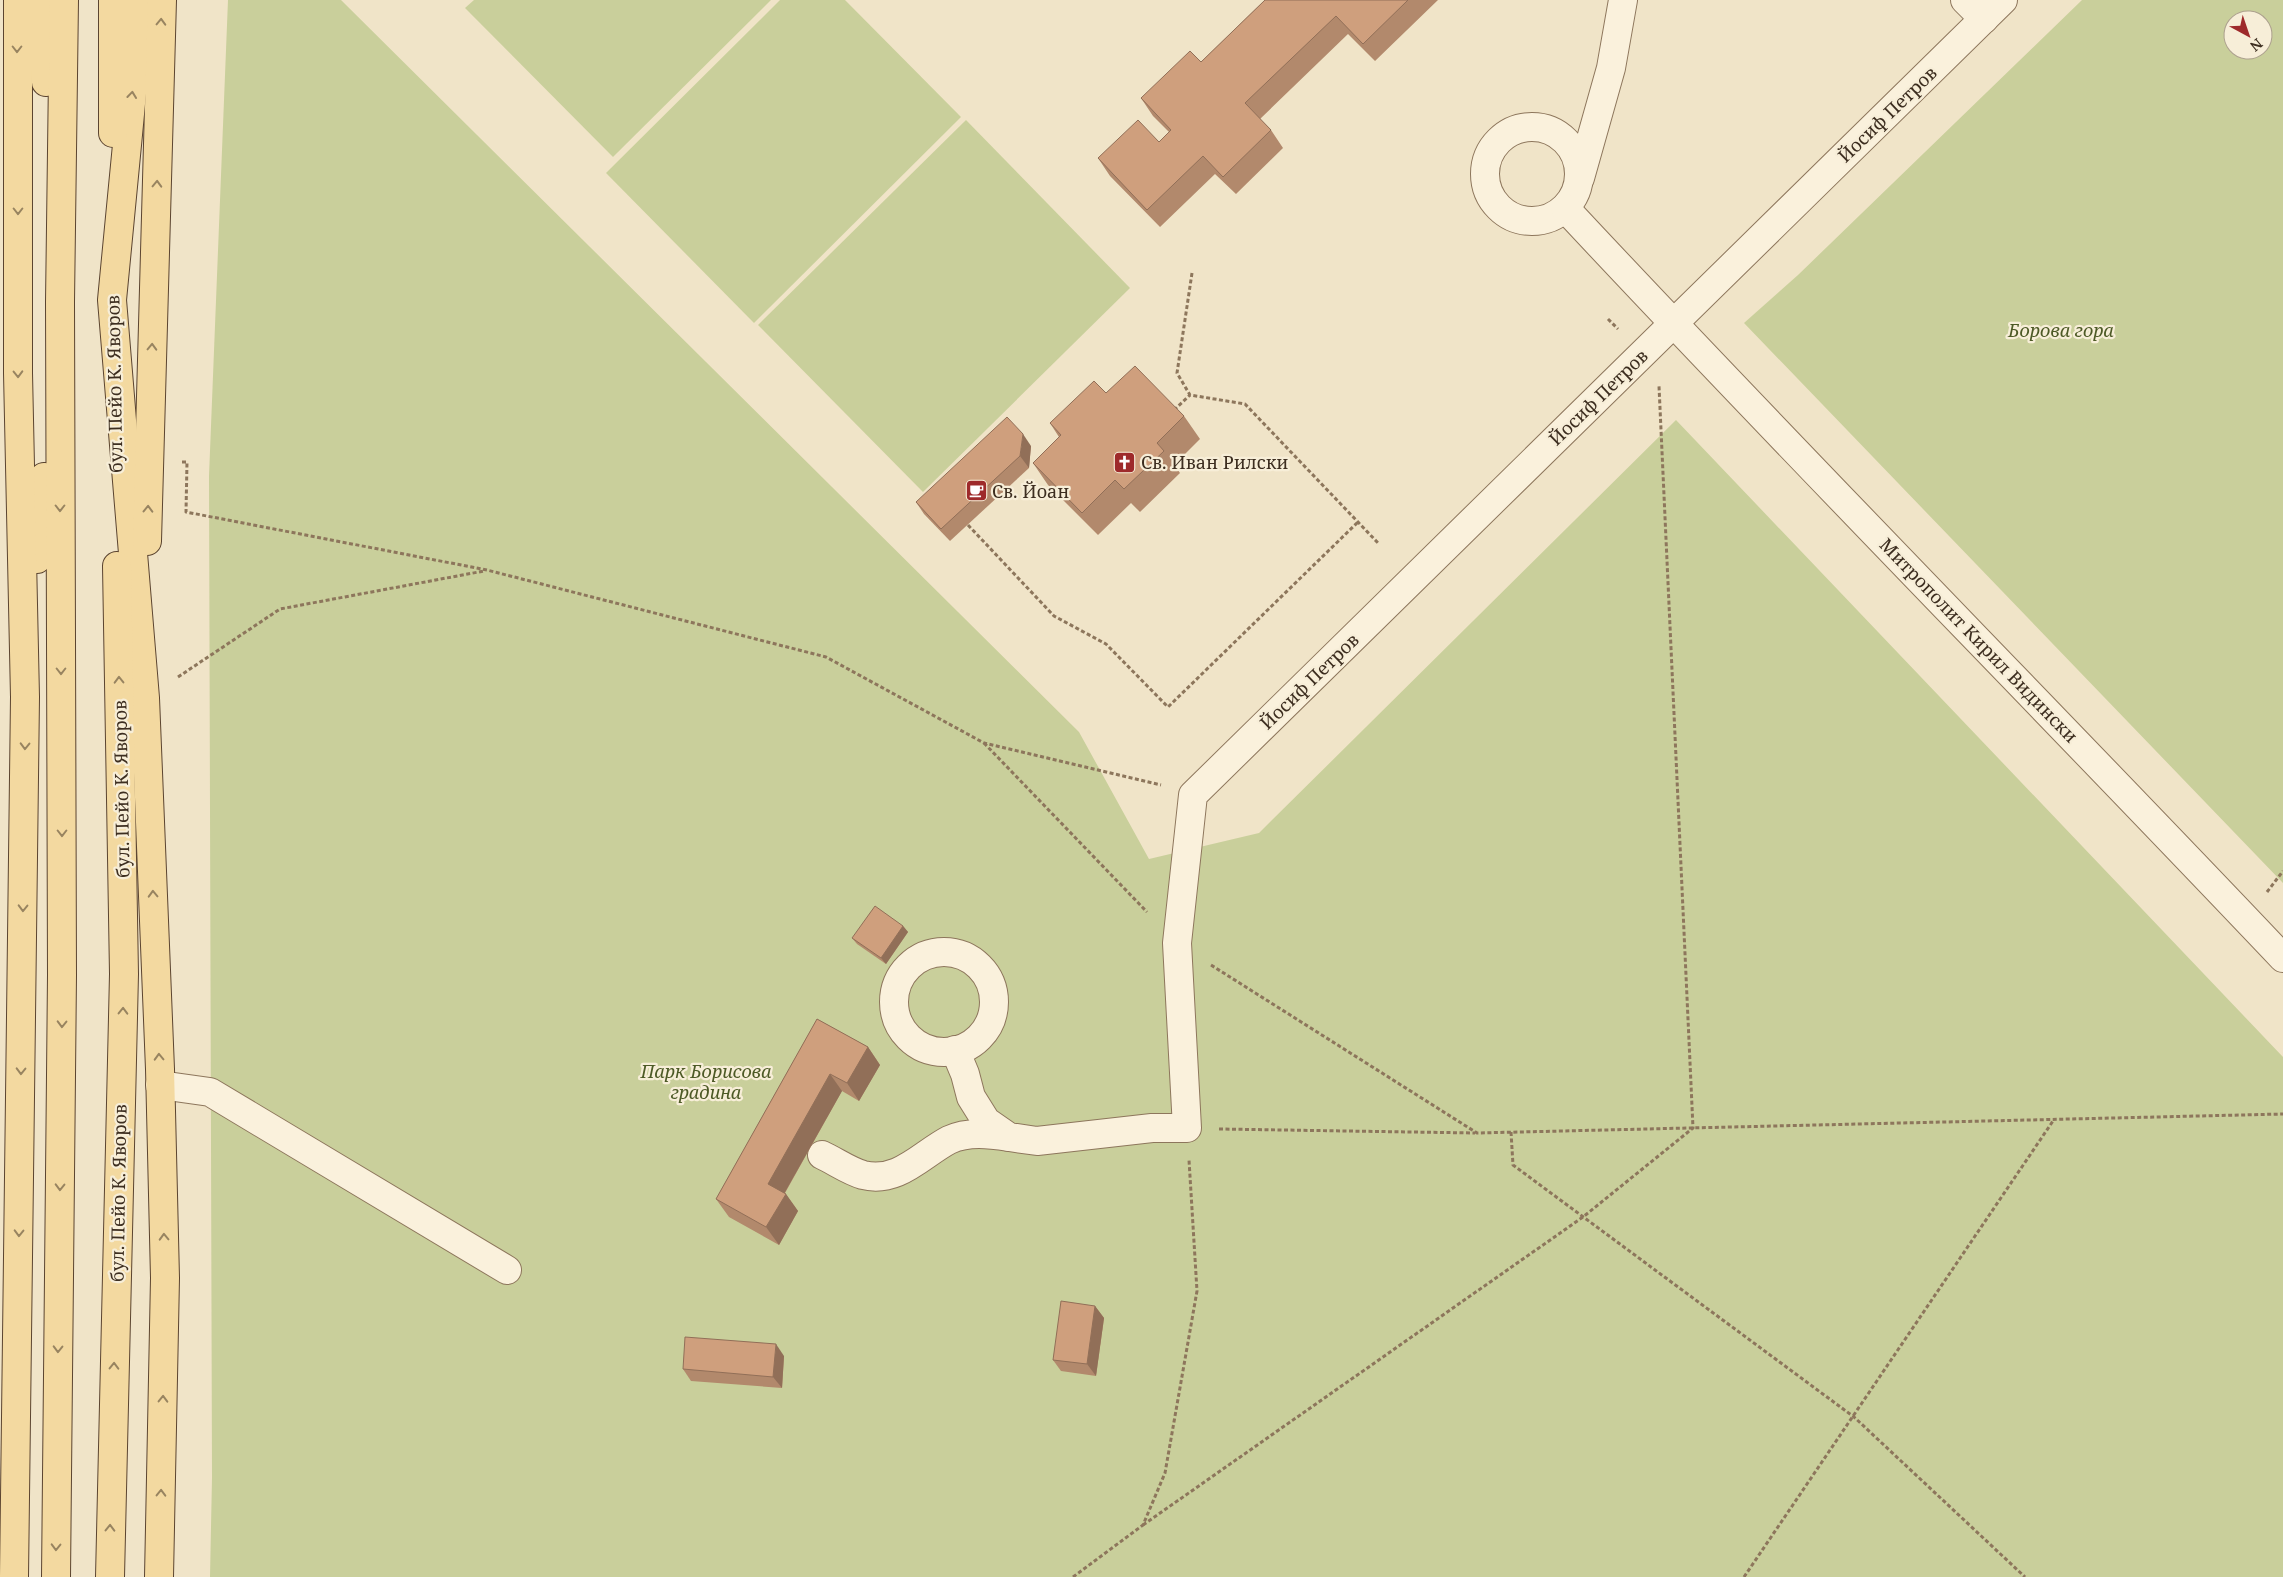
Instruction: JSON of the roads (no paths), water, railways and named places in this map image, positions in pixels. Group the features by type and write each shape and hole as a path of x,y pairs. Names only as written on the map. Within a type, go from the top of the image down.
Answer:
{"main road":[{"path":"14,1577 25,697 18,373 18,0"},
{"path":"25,697 60,302 41,0"},
{"path":"56,1577 62,975 60,302 64,0"},
{"name":"бул. Пейо К. Яворов","path":"110,1577 124,974 112,300 113,0"},
{"path":"141,0 112,300 144,698 160,1085 166,1278 159,1577"},
{"path":"144,698 162,0"}],"street":[{"path":"1579,180 1578,164 1572,149 1562,138 1548,130 1532,127 1516,130 1502,138 1486,164 1485,179 1489,194 1509,216 1523,221 1539,221 1553,216 1565,208 1574,195 1579,180 1611,68 1624,0"},
{"path":"1965,0 1984,19"},
{"name":"Йосиф Петров","path":"1009,1136 1037,1141 1152,1128 1187,1128 1177,943 1193,795 2003,0"},
{"name":"Митрополит Кирил Видински","path":"1565,208 1673,324 2145,812 2283,958"},
{"path":"955,1050 965,1074 971,1097 986,1121 1009,1136"},
{"path":"160,1085 210,1092 507,1270"},
{"path":"822,1155 864,1175 884,1176 908,1168 950,1140 980,1133 1009,1136"}],"place":[{"name":"Св. Иван Рилски","path":"1125,462"},
{"name":"Св. Йоан","path":"976,491"}],"park label":[{"name":"Борова гора","path":"2061,330"},
{"name":"Парк Борисова градина","path":"706,1081"}]}
